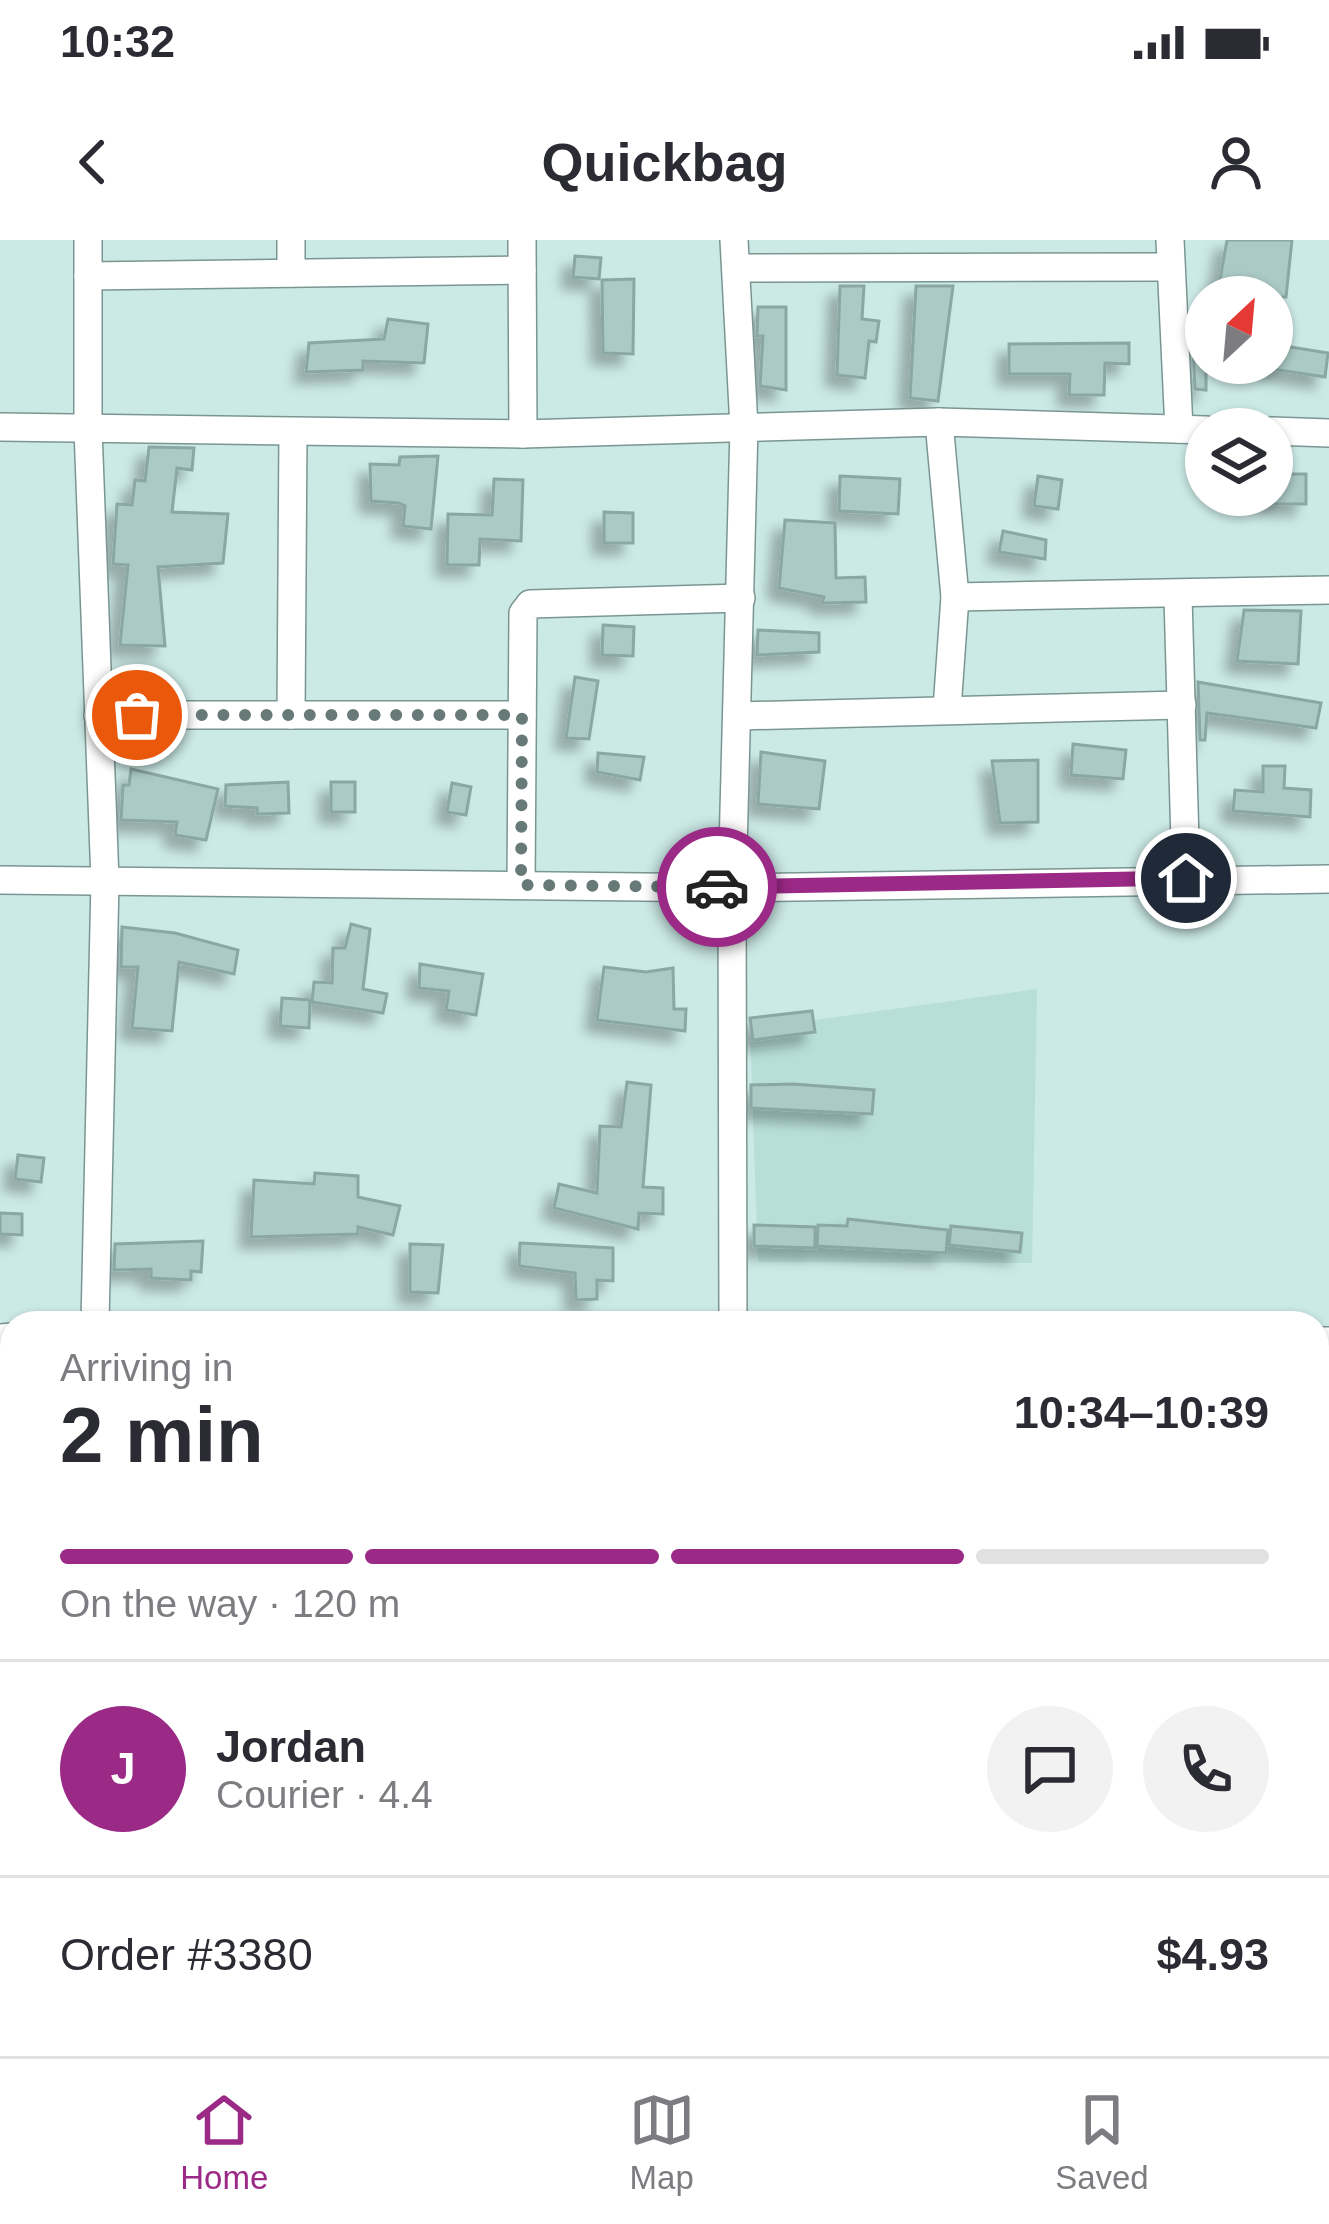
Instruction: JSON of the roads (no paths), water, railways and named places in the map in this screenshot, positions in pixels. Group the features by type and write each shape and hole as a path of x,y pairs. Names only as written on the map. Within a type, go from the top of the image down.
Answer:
{"street":[{"path":"88,240 88,429 105,881 95,1311"},
{"path":"291,240 291,273"},
{"path":"522,240 523,434"},
{"path":"733,1311 732,888 744,427 735,254 1170,254 1189,408"},
{"path":"88,276 522,270"},
{"path":"0,427 523,434 939,422 1185,429"},
{"path":"939,422 955,598 947,709"},
{"path":"291,715 292,432"},
{"path":"1293,432 1329,433"},
{"path":"955,598 1178,597 1329,590"},
{"path":"1178,597 1186,878"},
{"path":"521,885 523,613 530,604 741,598"},
{"path":"738,716 1182,705"},
{"path":"98,715 522,715"},
{"path":"0,880 732,888 1186,878 1329,880"}]}
